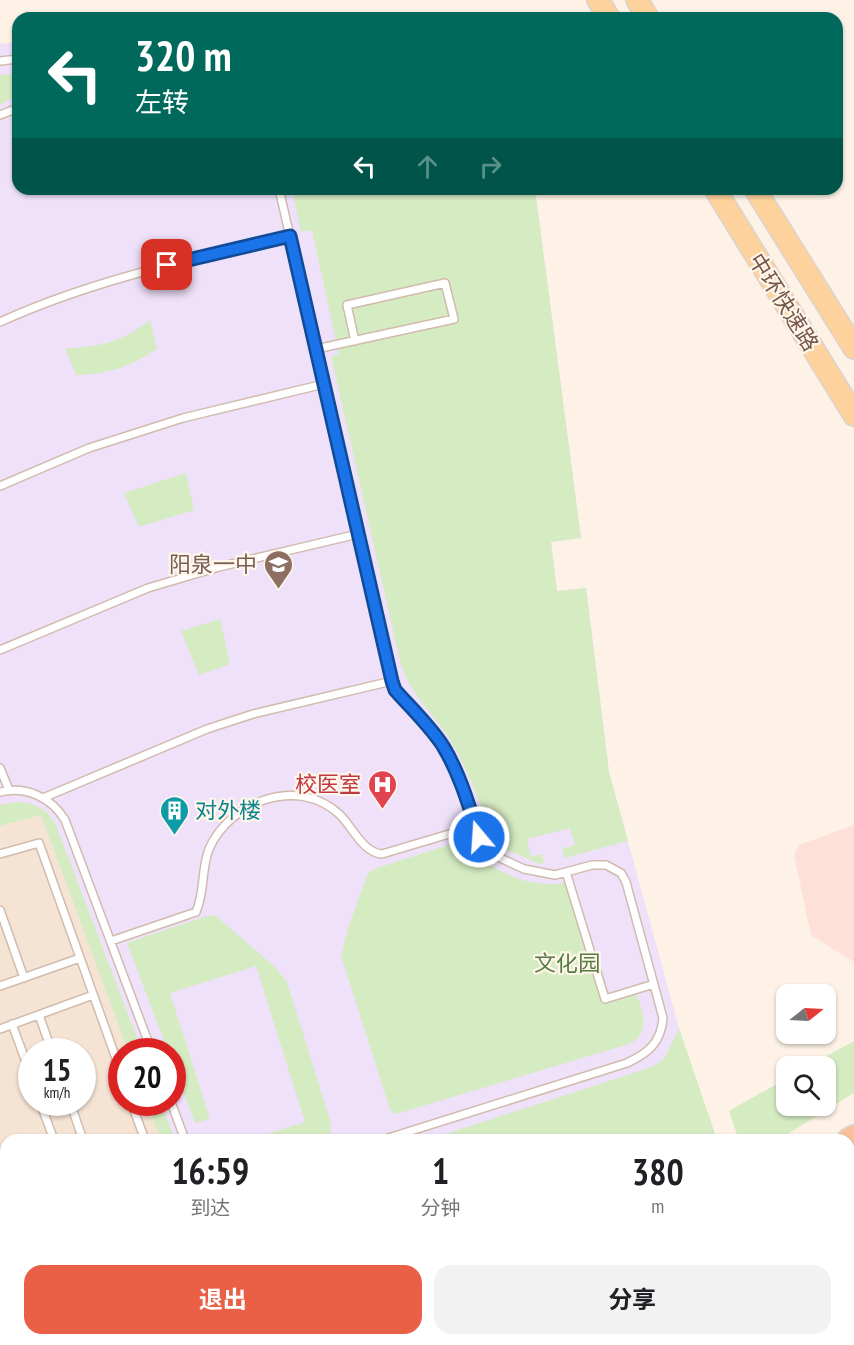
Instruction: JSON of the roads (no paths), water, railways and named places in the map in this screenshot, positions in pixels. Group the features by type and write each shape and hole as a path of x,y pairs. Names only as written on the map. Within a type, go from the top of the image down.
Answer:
{"main road":[{"name":"中环快速路","path":"719,195 854,414"},
{"name":"中环快速路","path":"759,195 854,348"}],"lane":[{"path":"280,195 395,690 443,746 465,793 482,844 496,856 508,863 547,874 600,864 612,866 621,873 626,882 663,1018 657,1042 640,1057 616,1067 401,1134"},
{"path":"0,322 30,309 148,270 290,236"},
{"path":"316,350 454,319 445,283 347,305 355,341"},
{"path":"0,486 89,448 183,418 324,384"},
{"path":"0,650 148,588 219,567 358,534"},
{"path":"43,798 207,729 254,714 392,681"},
{"path":"0,768 9,790"},
{"path":"0,792 25,790 43,798 55,807 65,820 147,1038"},
{"path":"111,941 196,912 200,903 205,861 214,838 237,812 260,801 279,796 294,796 323,804 342,816 367,848 382,854 476,826"},
{"path":"0,854 39,843 109,1038"},
{"path":"566,872 605,999 654,984"},
{"path":"0,909 24,978"},
{"path":"0,986 80,958"},
{"path":"0,1029 93,995"},
{"path":"39,1015 47,1038"},
{"path":"12,1024 18,1040"},
{"path":"45,1116 52,1134"},
{"path":"75,1116 81,1134"},
{"path":"136,1116 143,1134"},
{"path":"176,1116 183,1134"}],"place":[{"name":"阳泉一中","path":"278,590"},
{"name":"校医室","path":"382,810"},
{"name":"对外楼","path":"174,836"}],"park label":[{"name":"文化园","path":"567,963"}]}
